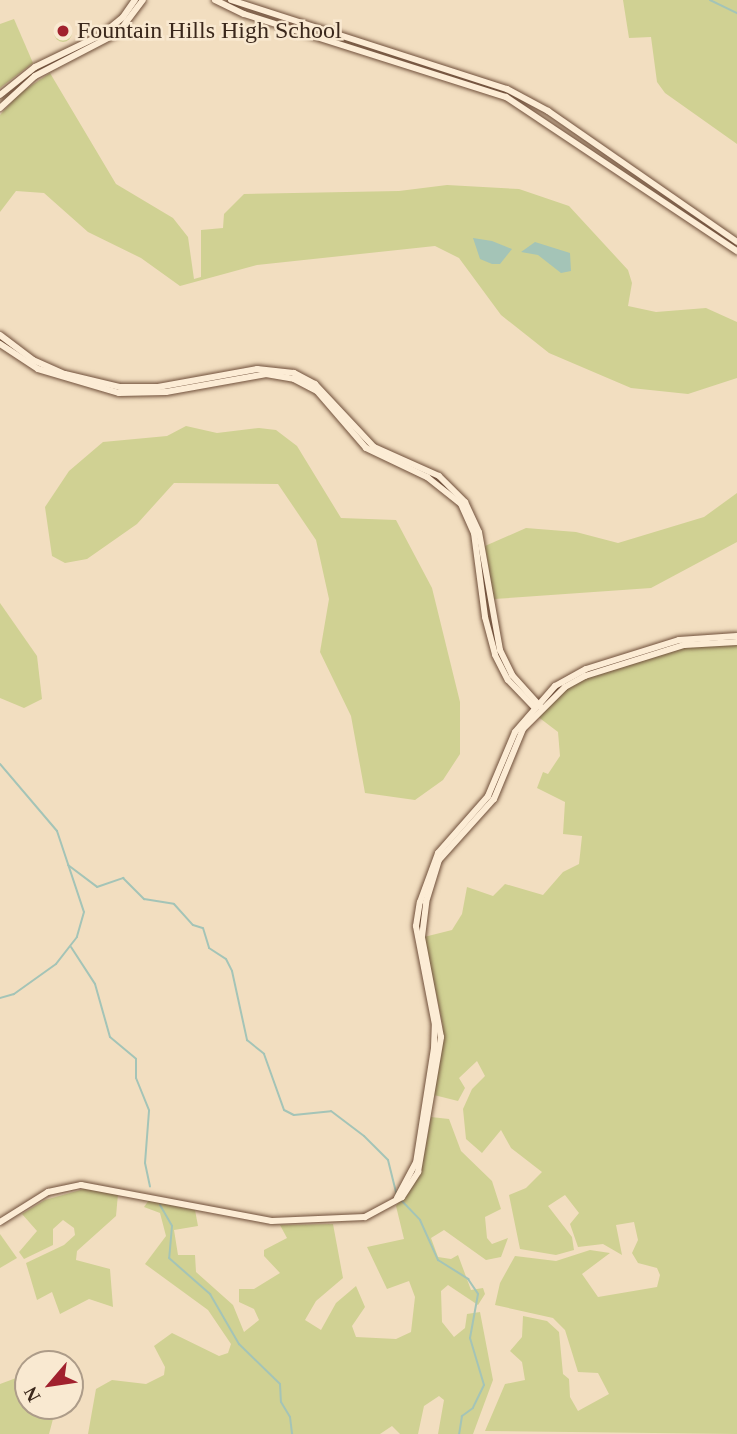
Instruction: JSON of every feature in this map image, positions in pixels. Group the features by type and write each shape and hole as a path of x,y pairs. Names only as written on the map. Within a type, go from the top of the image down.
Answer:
{"street":[{"path":"0,95 35,67 101,35 123,18 135,0"},
{"path":"0,108 35,76 118,33 144,0"},
{"path":"215,0 244,14 506,97 737,251"},
{"path":"231,0 507,89 548,111 737,242"},
{"path":"0,335 33,360 65,374 121,387 158,387 257,369 295,373 315,384 374,447 439,476 465,502 479,532 500,650 512,675 538,707"},
{"path":"0,344 38,369 119,393 166,392 266,374 294,379 317,391 366,449 427,477 461,504 474,533 485,617 495,655 508,680 538,707"},
{"path":"0,1222 48,1192 81,1185 272,1221 366,1217 396,1200 410,1188 418,1172 442,1037 423,948 426,902 439,860 494,799 523,729 555,686 586,668 690,638 737,636"},
{"path":"538,707 584,676 684,645 737,642"}],"green space":[{"path":"623,0 737,0 737,144 665,93 657,82 651,37 629,38"},
{"path":"14,19 33,63 0,88 0,24"},
{"path":"63,24 69,27 72,33 69,39 63,42 57,39 54,33 57,27"},
{"path":"50,73 116,184 173,218 188,237 194,279 201,277 201,230 223,228 224,214 244,194 399,191 447,185 519,189 569,206 628,270 632,283 628,306 656,312 706,308 737,322 737,378 688,394 631,388 549,353 501,315 459,258 435,246 257,265 180,286 141,258 88,232 44,193 16,191 0,212 0,115 20,93"},
{"path":"186,426 217,433 259,428 276,430 297,446 341,518 396,520 432,588 460,702 460,754 443,780 415,800 365,793 351,716 320,652 329,599 316,540 278,484 174,483 137,524 87,559 65,563 52,556 45,507 69,471 103,442 167,436"},
{"path":"737,493 737,542 651,588 494,599 485,546 526,528 576,532 618,543 704,517"},
{"path":"0,603 37,656 42,699 24,708 0,698"},
{"path":"737,644 737,1434 485,1431 505,1384 525,1380 522,1362 510,1351 522,1337 523,1316 547,1321 559,1332 563,1374 569,1379 570,1397 578,1411 609,1394 598,1373 578,1372 565,1330 553,1318 495,1305 500,1283 515,1256 556,1261 590,1250 610,1253 582,1274 598,1297 657,1287 660,1275 657,1268 638,1263 632,1253 638,1240 634,1222 616,1225 622,1255 603,1244 578,1247 570,1224 579,1213 565,1195 548,1206 572,1237 574,1250 556,1255 520,1249 509,1195 526,1188 542,1172 511,1148 501,1130 482,1153 466,1139 463,1109 472,1089 485,1076 477,1061 459,1078 465,1088 458,1101 434,1095 443,1026 424,937 452,930 462,914 467,887 493,896 505,884 543,895 563,872 579,864 582,836 563,834 565,802 537,788 543,772 548,774 560,756 558,732 537,716 562,691 579,680 683,647"},
{"path":"431,1117 449,1119 461,1151 492,1181 501,1209 485,1217 487,1238 492,1244 508,1238 501,1257 486,1260 444,1230 431,1238 438,1257 451,1259 458,1255 471,1290 483,1288 485,1294 478,1305 448,1285 441,1291 442,1322 454,1337 465,1328 467,1314 480,1312 493,1380 473,1434 438,1434 444,1400 439,1396 424,1406 418,1434 400,1434 392,1426 380,1434 88,1434 96,1389 112,1380 146,1384 164,1375 165,1367 154,1346 172,1333 219,1356 228,1353 231,1344 208,1310 145,1264 166,1236 160,1213 144,1207 149,1200 195,1210 198,1226 174,1230 178,1255 195,1255 196,1272 233,1305 244,1332 259,1320 254,1309 239,1302 239,1289 254,1289 280,1273 264,1256 264,1250 287,1238 280,1225 333,1224 343,1278 316,1301 305,1320 321,1330 336,1303 356,1286 365,1307 352,1326 356,1337 396,1339 411,1332 415,1297 409,1281 387,1289 367,1247 404,1239 396,1206 421,1171"},
{"path":"84,1189 118,1194 116,1216 77,1251 76,1260 110,1269 113,1307 89,1299 60,1314 52,1292 37,1300 26,1263 64,1245 75,1235 74,1228 63,1220 53,1229 53,1245 24,1259 19,1252 37,1231 22,1214 45,1200"},
{"path":"0,1234 17,1258 0,1268"},
{"path":"14,1379 14,1420 53,1420 49,1434 0,1434 0,1384"}],"shaded area":[{"path":"473,238 492,241 512,249 500,264 492,264 480,259"},
{"path":"535,242 570,253 571,271 561,273 538,255 521,252"}],"waterway":[{"path":"710,0 737,13"},
{"path":"0,764 57,831 84,912 77,937 56,964 14,994 0,998"},
{"path":"68,865 97,887 123,878 144,899 174,904 193,925 203,928 209,948 226,959 232,971 247,1040 264,1054 284,1110 294,1115 331,1111 364,1136 388,1160 397,1195"},
{"path":"71,947 95,984 110,1037 136,1059 136,1078 149,1111 145,1163 150,1186"},
{"path":"400,1199 420,1220 438,1260 468,1279 478,1294 470,1338 484,1385 473,1408 462,1416 459,1434"},
{"path":"160,1205 172,1226 169,1258 210,1294 239,1344 280,1384 281,1402 290,1417 292,1434"}],"place":[{"name":"Fountain Hills High School","path":"63,31"}]}
